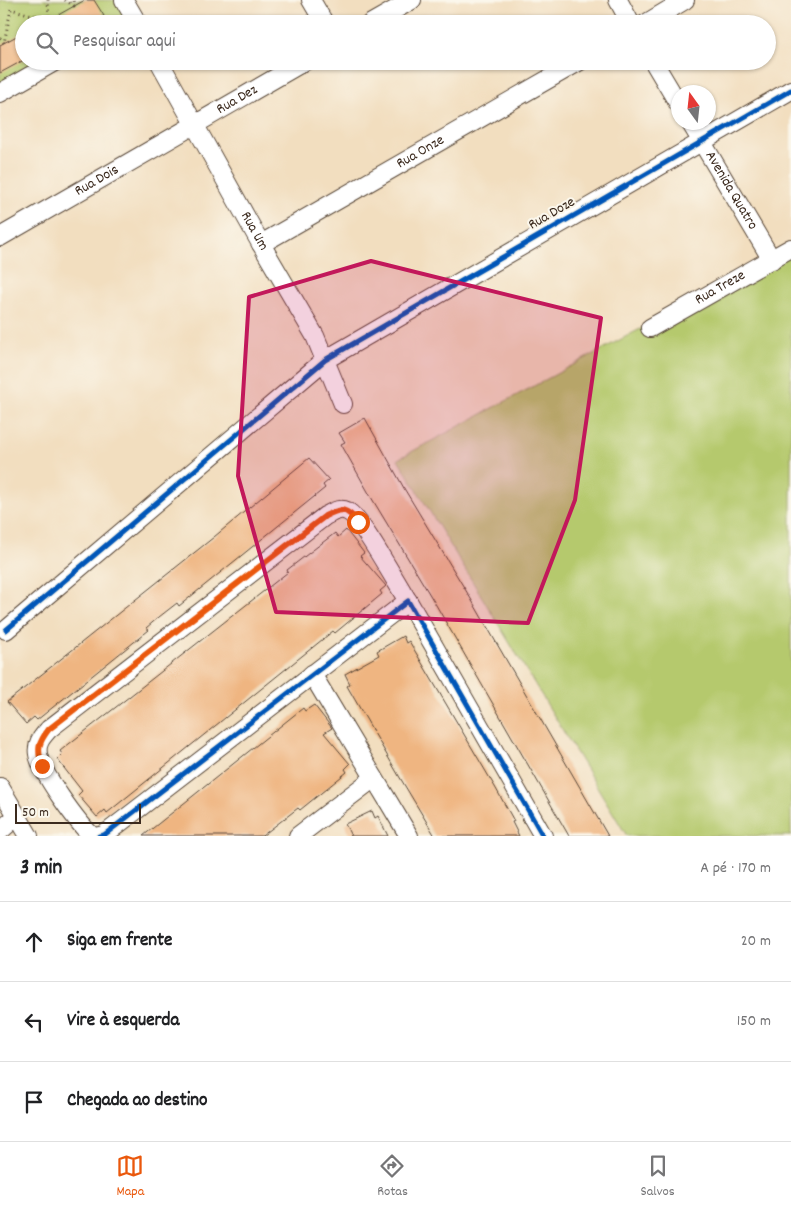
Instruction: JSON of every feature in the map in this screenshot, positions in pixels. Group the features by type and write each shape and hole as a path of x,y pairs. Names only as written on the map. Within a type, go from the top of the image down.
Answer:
{"street":[{"path":"124,0 129,15"},
{"path":"311,0 320,15"},
{"path":"386,15 412,0"},
{"path":"618,0 626,15"},
{"path":"660,15 685,0"},
{"path":"0,93 40,70"},
{"name":"Rua Um","path":"164,70 261,244 304,315 343,404"},
{"name":"Rua Dez","path":"196,125 290,70"},
{"name":"Rua Onze","path":"261,244 564,70"},
{"path":"658,70 671,91"},
{"name":"Rua Doze","path":"6,630 325,360 791,90"},
{"name":"Rua Dois","path":"0,237 196,125"},
{"name":"Avenida Quatro","path":"694,130 772,260"},
{"name":"Rua Treze","path":"650,328 791,248"},
{"path":"92,836 80,825 42,766 38,754 38,743 49,729 325,516 338,509 348,511 358,522 408,602 543,836"},
{"path":"99,836 104,835 408,602"},
{"path":"312,674 409,836"},
{"path":"298,836 374,778"},
{"path":"0,787 29,836"},
{"path":"0,831 17,816"}],"path":[{"path":"48,0 49,15"},
{"path":"65,0 74,6 73,0"},
{"path":"0,38 4,44 11,9 32,15"}],"highlighted area":[{"path":"371,261 601,318 575,500 528,623 276,612 238,476 249,297"}],"green space":[{"path":"0,0 118,0 127,15 15,15 15,70 29,70 0,86"},
{"path":"791,248 791,836 627,836 398,459"}],"building":[{"path":"85,0 94,0 103,15 58,15"},
{"path":"15,37 15,65 0,73 0,45"},
{"path":"365,418 405,490 471,599 608,836 569,836 436,605 371,497 341,444 345,442 339,433"},
{"path":"309,458 329,480 323,485 325,488 179,606 177,603 159,617 146,628 149,630 37,720 34,717 26,724 7,702 214,537"},
{"path":"346,530 364,553 360,556 386,586 380,591 382,594 335,633 333,631 107,813 105,810 97,817 78,795 82,791 57,759 62,754 60,751 288,572 287,570 335,533 338,537"},
{"path":"403,636 406,643 409,641 495,787 514,821 512,822 519,836 435,836 399,776 347,686 350,684 345,674 379,655 377,651"},
{"path":"314,705 332,728 324,733 350,764 345,769 347,772 300,810 298,808 262,836 143,836 303,708 305,711"},
{"path":"372,811 375,818 378,816 388,836 351,836 345,824"}],"cycle path":[{"path":"6,630 325,360 791,90"},
{"path":"99,836 104,835 408,601 543,836"}],"route":[{"path":"42,766 38,754 38,743 49,729 325,516 338,509 348,511 358,522"}]}
